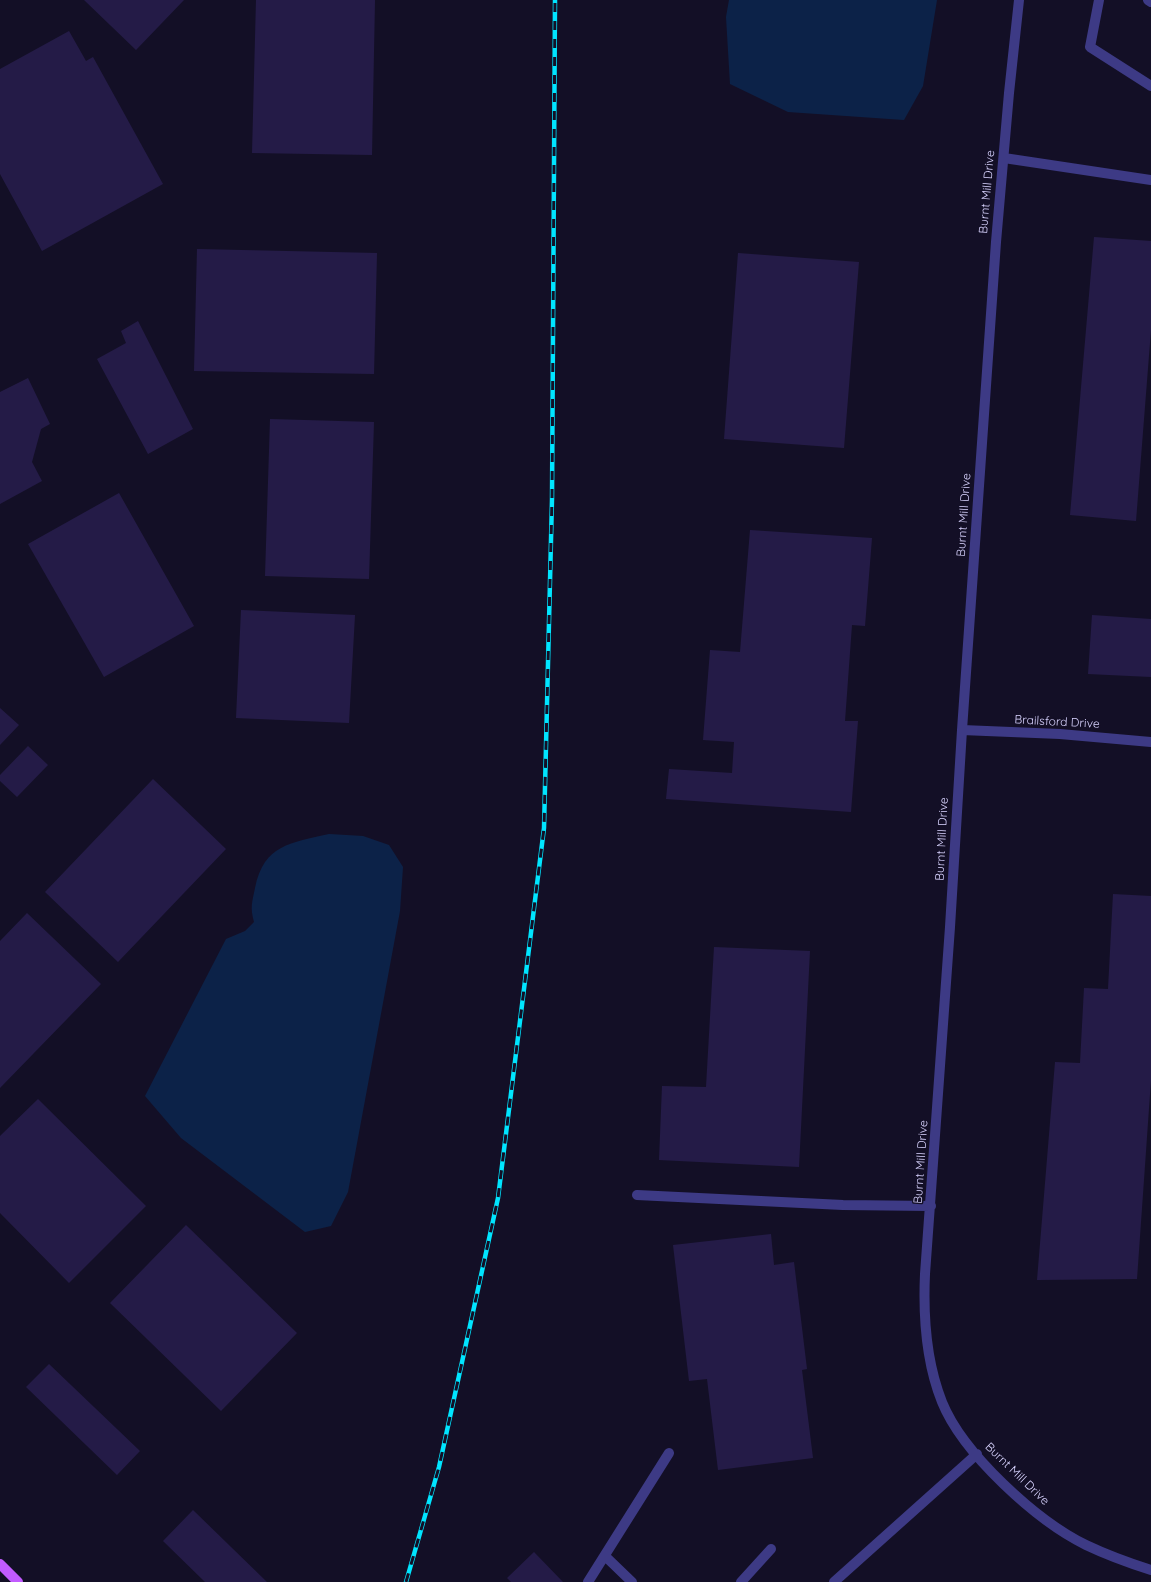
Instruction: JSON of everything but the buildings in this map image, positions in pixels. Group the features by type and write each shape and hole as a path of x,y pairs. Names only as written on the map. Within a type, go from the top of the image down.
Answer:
{"main road":[{"path":"0,1564 18,1582"}],"street":[{"name":"Burnt Mill Drive","path":"1019,0 995,250 962,730 924,1298 927,1346 933,1376 942,1403 952,1421 990,1470 1034,1511 1060,1530 1086,1545 1151,1570"},
{"path":"1099,0 1090,48 1151,86"},
{"path":"1004,158 1151,180"},
{"name":"Brailsford Drive","path":"962,730 1060,734 1151,742"},
{"path":"637,1195 843,1205 931,1206"},
{"path":"588,1582 668,1454"},
{"path":"834,1582 977,1454"},
{"path":"741,1582 771,1549"},
{"path":"605,1556 632,1582"}],"water":[{"path":"729,0 937,0 923,86 904,120 788,112 730,84 726,17"},
{"path":"329,834 363,836 389,845 403,867 400,911 348,1192 331,1226 305,1232 181,1138 145,1096 226,939 245,931 254,922 252,909 253,898 259,873 265,862 272,854 291,843"}],"railway":[{"path":"406,1582 439,1467 498,1198 544,828 552,499 555,0"}]}
